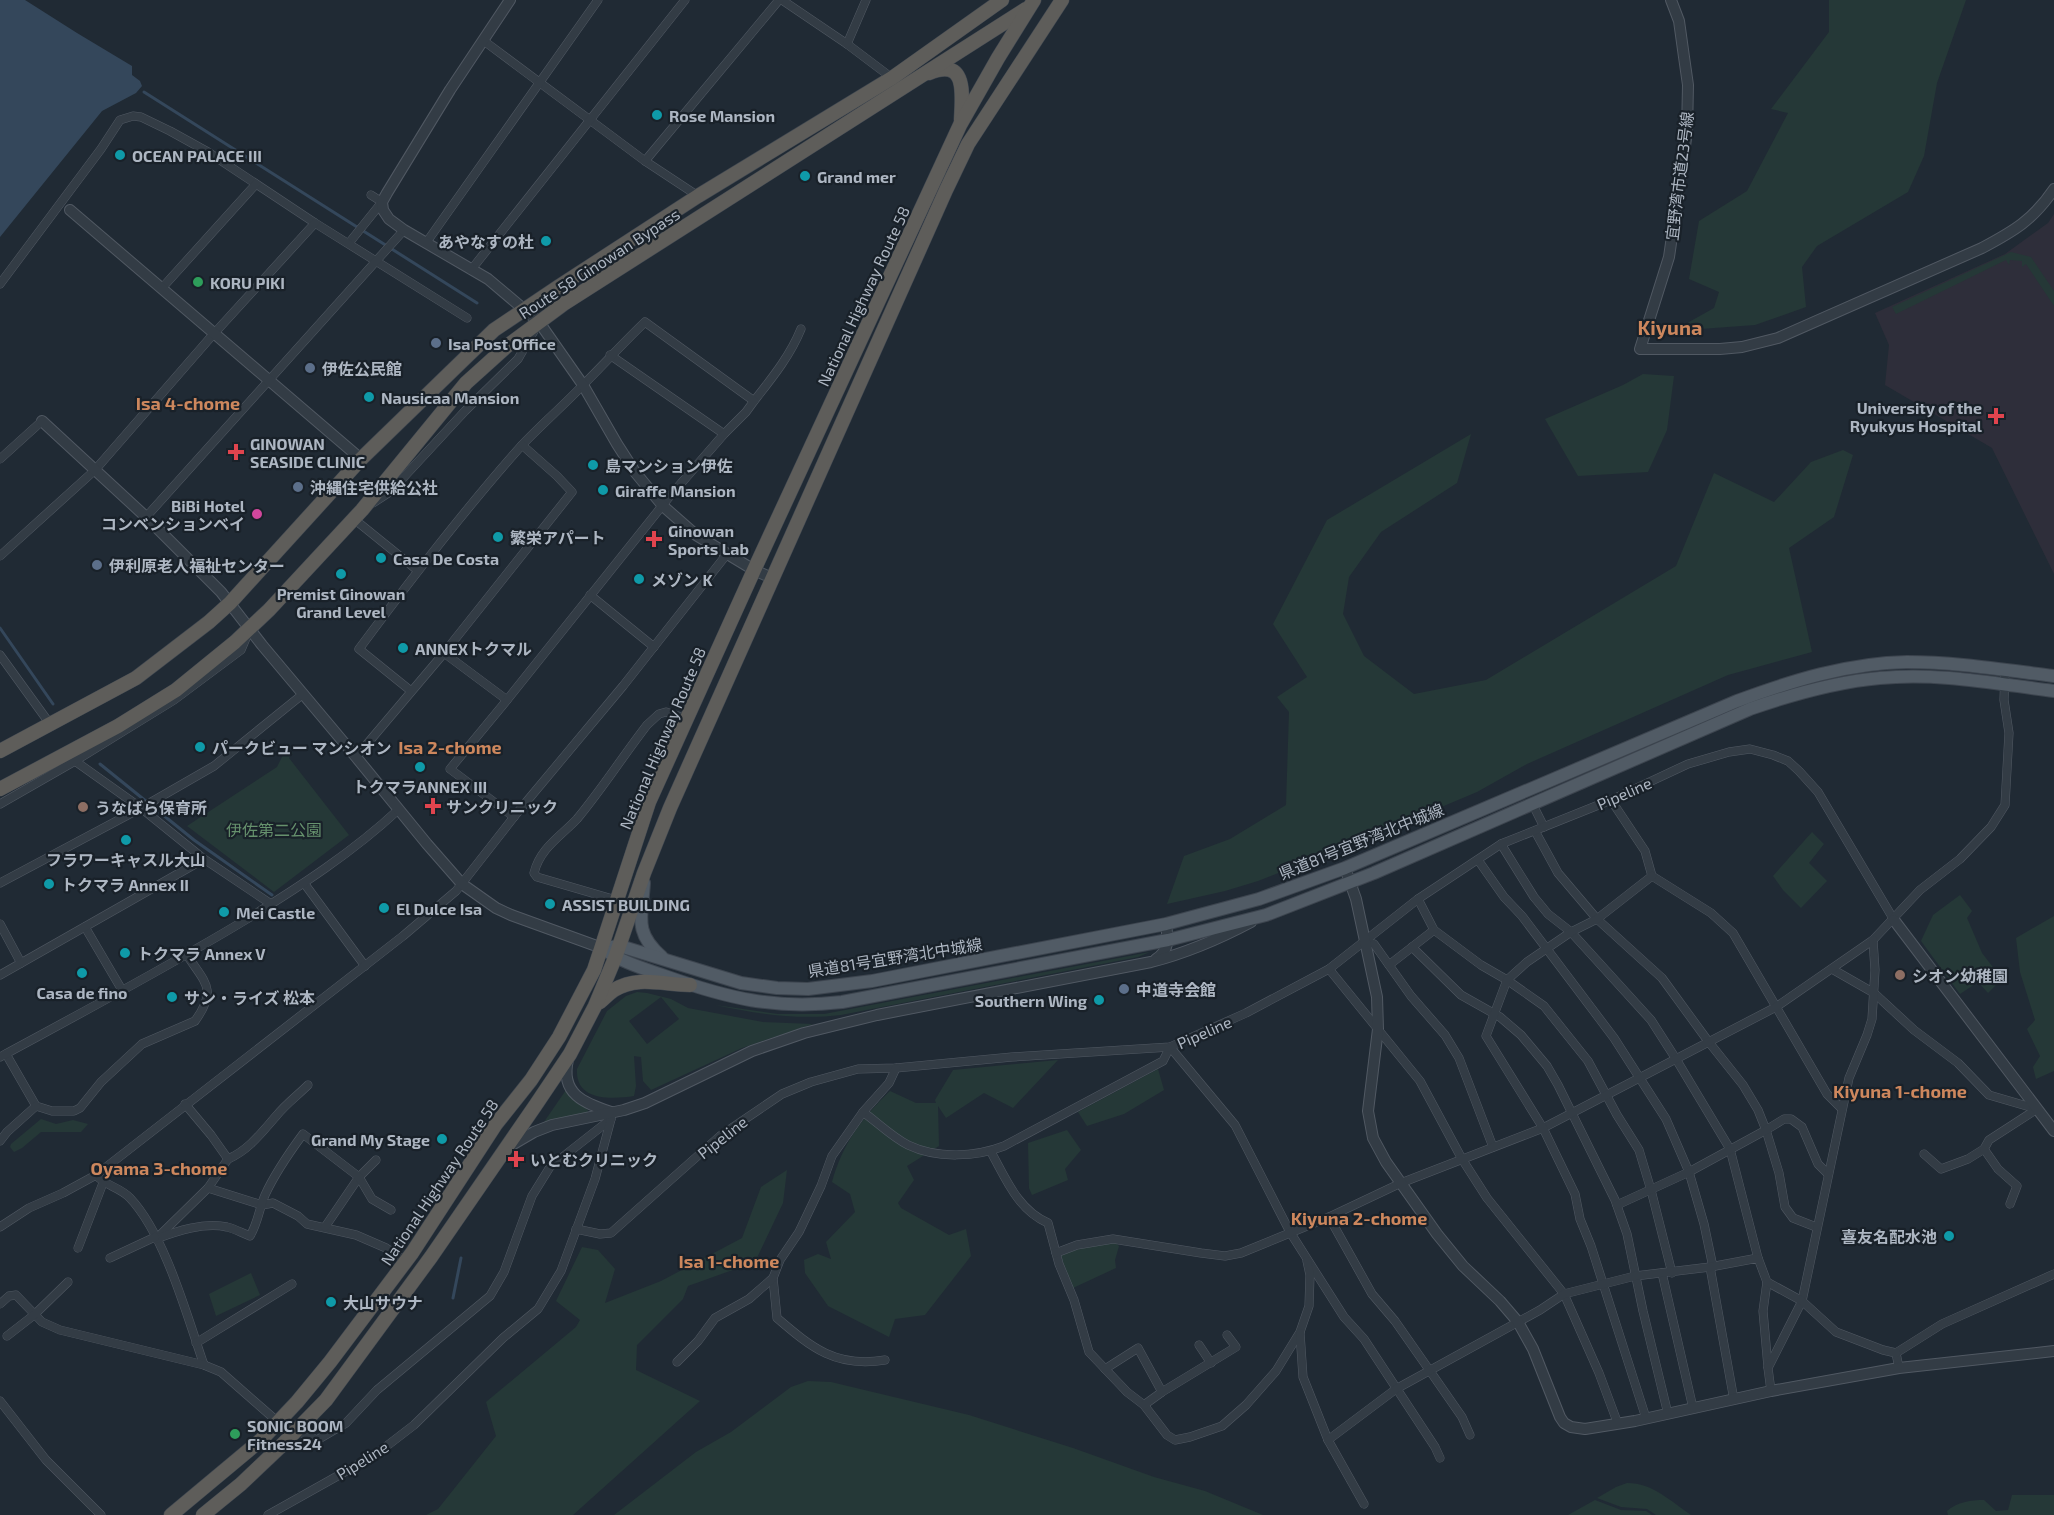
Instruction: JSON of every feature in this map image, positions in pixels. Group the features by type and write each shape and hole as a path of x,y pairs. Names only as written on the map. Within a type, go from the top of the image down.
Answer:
{"highway":[{"name":"Route 58 Ginowan Bypass","path":"0,751 136,678 209,622 230,603 361,459 489,334 698,196 892,78 1002,0"},
{"name":"Route 58 Ginowan Bypass","path":"0,789 118,726 166,696 250,629 358,514 466,383 507,346 565,303 909,82 1042,0"},
{"name":"National Highway Route 58","path":"203,1515 241,1484 298,1431 326,1400 508,1148 570,1054 595,1007 670,808 950,181 968,144 1062,0"},
{"path":"950,35 994,16 1025,11 1028,51"},
{"name":"National Highway Route 58","path":"171,1515 244,1455 278,1422 330,1362 406,1261 495,1124 531,1080 560,1037 591,976 602,948 649,802 754,570 960,125 1025,11"},
{"path":"909,82 932,71 942,69 951,70 957,74 962,84 960,125"},
{"path":"595,1007 612,991 635,982 651,981 690,985"}],"main road":[{"name":"県道81号宜野湾北中城線","path":"602,948 667,961 741,983 777,988 823,988 883,978 1166,924 1259,899 1345,868 1782,684 1831,672 1906,662 2054,676"},
{"name":"県道81号宜野湾北中城線","path":"617,952 690,985 756,1002 822,1005 910,990 1168,940 1266,915 1533,805 1750,709 1830,685 1882,678 1933,678 2054,691"},
{"path":"644,873 641,927 648,943 667,961"}],"street":[{"path":"349,243 382,202 450,90 510,0"},
{"path":"426,243 598,0"},
{"path":"471,270 684,0"},
{"path":"645,160 780,0 847,44 892,78"},
{"path":"847,44 866,0"},
{"name":"宜野湾市道23号線","path":"1671,0 1678,21 1688,85 1687,132 1669,257 1640,349 1720,349 1742,347 1778,338 1982,248 2023,225 2038,211 2054,189"},
{"path":"484,41 645,160 698,196"},
{"path":"0,284 120,120 133,116 141,117 189,141 467,318"},
{"path":"162,288 256,184"},
{"path":"371,195 382,202"},
{"path":"382,202 383,210 390,219 404,230 488,279 539,322 583,385 623,453 663,506 696,535 754,570 772,578"},
{"path":"70,210 361,459"},
{"path":"0,556 95,470 315,223"},
{"path":"146,517 404,230"},
{"path":"411,691 359,649 417,570 522,445 645,322 754,400"},
{"path":"514,817 450,769 663,506 724,434 746,412 783,364 801,329"},
{"path":"610,355 724,434"},
{"path":"0,459 42,421 146,517 230,603 398,810 462,884 496,908 511,915 602,948"},
{"path":"356,757 444,653 572,492 522,445"},
{"path":"358,514 417,570"},
{"path":"0,1227 29,1208 96,1175 403,936 462,884 727,554"},
{"path":"590,595 654,647"},
{"path":"0,804 174,700 241,650 250,629"},
{"path":"444,653 507,700"},
{"path":"0,655 50,724"},
{"path":"1056,1253 1077,1245 1113,1239 1226,1256 1241,1253 1329,1217 1401,1183 1543,1128 1776,1007 1873,940 1920,890 1960,859 1991,827 2005,805 2009,733 2004,700 2006,670"},
{"path":"0,883 157,800 214,766 303,694"},
{"path":"616,900 537,877 534,873 551,842 576,819 647,725 658,714 666,712 687,719"},
{"name":"Pipeline","path":"268,1515 375,1455 414,1425 503,1338 538,1309 561,1271 576,1229 600,1234 610,1233 720,1136 782,1094 811,1082 858,1069 1170,1047 1246,1013 1329,969 1418,899 1501,844 1611,800 1688,764 1729,752 1750,749 1788,761 1818,792 1894,920 2054,1131"},
{"path":"75,761 143,807 204,859 271,904"},
{"path":"1611,800 1646,851 1652,876 1711,913 1733,933 1827,1094 1842,1108"},
{"path":"1533,805 1544,827"},
{"path":"187,955 206,983 208,990 205,1007 195,1021 142,1044 101,1082 86,1102 74,1111 52,1111 36,1106 3,1056 187,955 271,904 304,883 383,824 398,810"},
{"path":"1535,831 1558,873 1597,919 1662,978 1743,1085 1758,1110 1766,1130 1779,1173 1785,1207 1792,1218 1816,1227"},
{"path":"1501,844 1548,914 1571,932 1651,1020 1730,1149 1758,1258 1767,1282 1763,1311 1771,1391"},
{"path":"0,975 204,859"},
{"path":"1478,860 1504,897 1522,916 1614,1038 1666,1119 1689,1172 1704,1224 1734,1400"},
{"path":"1345,868 1365,941 1377,997 1378,1029 1369,1097 1370,1124 1379,1151 1457,1259 1511,1312 1518,1322 1528,1337 1564,1423 1571,1427 1585,1429 1668,1414 1771,1391 1899,1368 2054,1351"},
{"path":"1646,1418 1591,1246 1580,1219 1575,1194 1543,1128 1486,1036 1507,980 1527,962 1571,932 1597,919 1652,876"},
{"path":"304,883 365,966"},
{"path":"1418,899 1434,930 1481,965 1544,1006 1588,1061 1638,1150 1651,1190 1672,1273"},
{"path":"508,1148 516,1141 542,1128 562,1122 611,1115 645,1103 752,1051 804,1033 876,1015 1151,962 1178,955 1221,938 1266,915"},
{"path":"0,924 21,963"},
{"path":"1151,962 1163,954 1168,940 1166,924"},
{"path":"85,927 123,990"},
{"path":"1389,965 1434,930"},
{"path":"1768,1368 1802,1301 1849,1078 1872,1019 1873,940"},
{"path":"1365,941 1374,944 1411,996 1445,1035 1459,1058 1493,1147"},
{"path":"1412,947 1461,995 1500,1017 1521,1035 1547,1066 1617,1204 1627,1234 1668,1414"},
{"path":"1329,969 1420,1081 1462,1159 1487,1198 1564,1294 1599,1373 1618,1424"},
{"path":"1832,969 1874,993 1914,1030 1958,1063 1989,1095 2037,1109"},
{"path":"863,1112 909,1145 942,1155 991,1152 1163,1061 1170,1047 1235,1125 1290,1232 1344,1317 1364,1339 1436,1447 1440,1458"},
{"path":"570,1054 566,1070 573,1092 587,1103 611,1115"},
{"path":"885,1360 850,1362 830,1356 808,1345 777,1318 773,1278 780,1260 799,1232 821,1186 832,1156 863,1112 889,1083 896,1068"},
{"path":"156,1238 208,1188 228,1159 239,1154 260,1136 278,1113 308,1085"},
{"path":"185,1104 228,1159"},
{"path":"0,1141 36,1106"},
{"path":"1924,1154 1941,1169 1968,1159 1984,1149 1989,1140 2037,1109"},
{"path":"576,1229 595,1179 611,1115"},
{"path":"0,1304 9,1296 16,1295 42,1322 60,1330 204,1365 220,1371 278,1422 317,1440 346,1423 377,1390 490,1296 504,1272 532,1196 550,1167 611,1115"},
{"path":"1617,1204 1689,1172 1784,1119 1791,1119 1802,1127 1818,1164 1828,1174"},
{"path":"110,1258 156,1238 209,1226 227,1227 250,1236 264,1197 287,1154 303,1134 359,1177 372,1199 391,1210"},
{"path":"1984,1149 1998,1169 2017,1186 2010,1204"},
{"path":"991,1152 1020,1202 1037,1218 1048,1223 1089,1352 1127,1392 1144,1405 1167,1435 1175,1440 1222,1426 1246,1405 1276,1371 1300,1332 1309,1306 1310,1275 1306,1256"},
{"path":"325,1227 359,1177 376,1160"},
{"path":"96,1175 103,1183 129,1197 156,1238 173,1276 204,1365"},
{"path":"78,1248 103,1183"},
{"path":"208,1188 262,1204 273,1203 298,1216 307,1224 356,1234 386,1248 406,1261"},
{"path":"1329,1217 1372,1294 1395,1321 1462,1417 1470,1435"},
{"path":"1328,1440 1396,1389 1564,1294 1635,1275 1672,1273 1758,1258"},
{"path":"1662,1273 1693,1408"},
{"path":"1767,1282 1802,1301 1836,1332 1896,1353 1942,1324 2054,1274"},
{"path":"677,1362 698,1341 714,1318 749,1299 773,1278"},
{"path":"7,1336 34,1315 68,1282"},
{"path":"196,1342 292,1284"},
{"path":"1300,1332 1304,1377 1328,1440 1364,1504"},
{"path":"1144,1405 1236,1347 1227,1335"},
{"path":"1199,1346 1211,1363"},
{"path":"1105,1369 1138,1348 1162,1392"},
{"path":"1896,1353 1899,1368"},
{"path":"0,1401 46,1460 101,1515"}],"shaded area":[{"name":"University of the Ryukyus Hospital","path":"2054,214 2054,574 1992,448 1885,385 1889,345 1875,313 2005,254 2048,223"}],"green space":[{"path":"1829,0 1966,0 1937,83 1924,156 1908,192 1817,246 1802,267 1806,307 1755,325 1673,331 1714,308 1719,292 1689,279 1699,221 1747,191 1788,113 1771,109 1829,32"},
{"path":"2011,252 2031,257 2054,291 2054,306 2026,264 2022,267 2022,261 2010,260 2009,265 2006,260 1896,314 1892,307"},
{"path":"1643,374 1674,376 1667,430 1648,472 1578,476 1545,419"},
{"path":"1471,434 1457,483 1381,532 1349,577 1343,614 1364,656 1414,694 1486,680 1676,566 1714,473 1774,502 1811,462 1843,450 1853,455 1834,517 1789,548 1812,652 1728,675 1527,764 1477,792 1363,840 1258,881 1167,904 1184,856 1230,839 1286,805 1289,712 1277,697 1307,677 1273,624 1327,520"},
{"name":"伊佐第二公園","path":"287,747 293,753 289,758 349,835 274,892 187,826 277,767"},
{"path":"1812,832 1824,844 1809,863 1827,881 1801,908 1773,876"},
{"path":"1960,895 1972,911 1967,918 1982,953 2002,979 1988,993 1978,982 1960,994 1921,941 1933,915"},
{"path":"2054,916 2054,1071 2036,1079 2033,1067 2040,1056 2027,1029 2035,1020 2020,972 2016,938"},
{"path":"1150,952 1138,957 841,1015 809,1017 778,1015 715,1005 778,1014 824,1014"},
{"path":"637,992 647,993 671,999 688,1008 763,1022 813,1024 742,1048 651,1090 643,1081 641,1057 634,1056 636,1086 634,1096 616,1098 597,1096 582,1088 578,1080 577,1069 607,1011 626,996","holes":["661,997 679,1019 647,1044 629,1021"]},
{"path":"1058,1060 1013,1108 984,1093 946,1118 938,1106 939,1146 907,1166 914,1180 898,1203 901,1208 949,1235 966,1229 971,1256 925,1315 895,1319 889,1337 828,1306 805,1273 804,1260 818,1254 831,1259 826,1242 855,1212 850,1194 832,1182 836,1168 854,1132 880,1101 890,1091 916,1103 936,1103 935,1100 953,1070"},
{"path":"1158,1069 1164,1090 1124,1114 1087,1126 1078,1112"},
{"path":"566,1090 573,1099 588,1110 587,1113 544,1122"},
{"path":"41,1119 56,1124 73,1120 88,1124 81,1132 41,1132 14,1152 10,1147 11,1144"},
{"path":"1067,1130 1081,1150 1065,1169 1068,1180 1032,1195 1029,1188 1028,1143"},
{"path":"787,1170 783,1203 755,1262 688,1286 683,1299 637,1345 636,1370 700,1401 573,1515 426,1515 438,1509 496,1436 486,1402 576,1327 580,1320 556,1301 582,1247 598,1250 615,1269 605,1303 661,1281 742,1238 761,1187"},
{"path":"1113,1241 1119,1246 1115,1260 1116,1268 1073,1288 1060,1255"},
{"path":"251,1273 260,1295 216,1316 209,1294"},
{"path":"808,1381 831,1382 969,1415 1154,1477 1205,1491 1263,1515 614,1515 696,1452 731,1432 791,1387"},
{"path":"1627,1483 1653,1489 1691,1515 1656,1515 1647,1509 1621,1507 1597,1498"},
{"path":"2012,1495 2054,1495 2054,1515 1948,1515 1947,1511 1955,1505 1974,1500 1984,1500 1996,1511 2008,1510"},
{"path":"1595,1500 1621,1510 1646,1511 1652,1515 1568,1515"}],"water":[{"path":"0,0 25,0 132,66 132,75 140,81 142,86 136,93 102,111 0,237"}],"waterway":[{"path":"144,92 477,303"},
{"path":"0,628 53,704"},
{"path":"100,764 194,840 272,895"},
{"path":"453,1298 461,1258"}],"place":[{"name":"Rose Mansion","path":"657,115"},
{"name":"OCEAN PALACE III","path":"120,155"},
{"name":"Grand mer","path":"805,176"},
{"name":"あやなすの杜","path":"546,241"},
{"name":"KORU PIKI","path":"198,282"},
{"name":"Isa Post Office","path":"436,343"},
{"name":"伊佐公民館","path":"310,368"},
{"name":"Nausicaa Mansion","path":"369,397"},
{"name":"University of the Ryukyus Hospital","path":"1996,416"},
{"name":"GINOWAN SEASIDE CLINIC","path":"236,452"},
{"name":"島マンション伊佐","path":"593,465"},
{"name":"沖縄住宅供給公社","path":"298,487"},
{"name":"Giraffe Mansion","path":"603,490"},
{"name":"BiBi Hotel コンベンションベイ","path":"257,514"},
{"name":"繁栄アパート","path":"498,537"},
{"name":"Ginowan Sports Lab","path":"654,539"},
{"name":"Casa De Costa","path":"381,558"},
{"name":"伊利原老人福祉センター","path":"97,565"},
{"name":"Premist Ginowan Grand Level","path":"341,574"},
{"name":"メゾン K","path":"639,579"},
{"name":"ANNEXトクマル","path":"403,648"},
{"name":"パークビュー マンシオン","path":"200,747"},
{"name":"トクマラANNEX III","path":"420,767"},
{"name":"サンクリニック","path":"433,806"},
{"name":"うなばら保育所","path":"83,807"},
{"name":"フラワーキャスル大山","path":"126,840"},
{"name":"トクマラ Annex II","path":"49,884"},
{"name":"ASSIST BUILDING","path":"550,904"},
{"name":"El Dulce Isa","path":"384,908"},
{"name":"Mei Castle","path":"224,912"},
{"name":"トクマラ Annex V","path":"125,953"},
{"name":"Casa de fino","path":"82,973"},
{"name":"シオン幼稚園","path":"1900,975"},
{"name":"中道寺会館","path":"1124,989"},
{"name":"サン・ライズ 松本","path":"172,997"},
{"name":"Southern Wing","path":"1099,1000"},
{"name":"Grand My Stage","path":"442,1139"},
{"name":"いとむクリニック","path":"516,1159"},
{"name":"喜友名配水池","path":"1949,1236"},
{"name":"大山サウナ","path":"331,1302"},
{"name":"SONIC BOOM Fitness24","path":"235,1434"}],"district":[{"name":"Kiyuna","path":"1670,327"},
{"name":"Isa 4-chome","path":"188,403"},
{"name":"Isa 2-chome","path":"450,747"},
{"name":"Kiyuna 1-chome","path":"1900,1091"},
{"name":"Oyama 3-chome","path":"159,1168"},
{"name":"Kiyuna 2-chome","path":"1359,1218"},
{"name":"Isa 1-chome","path":"729,1261"}]}
